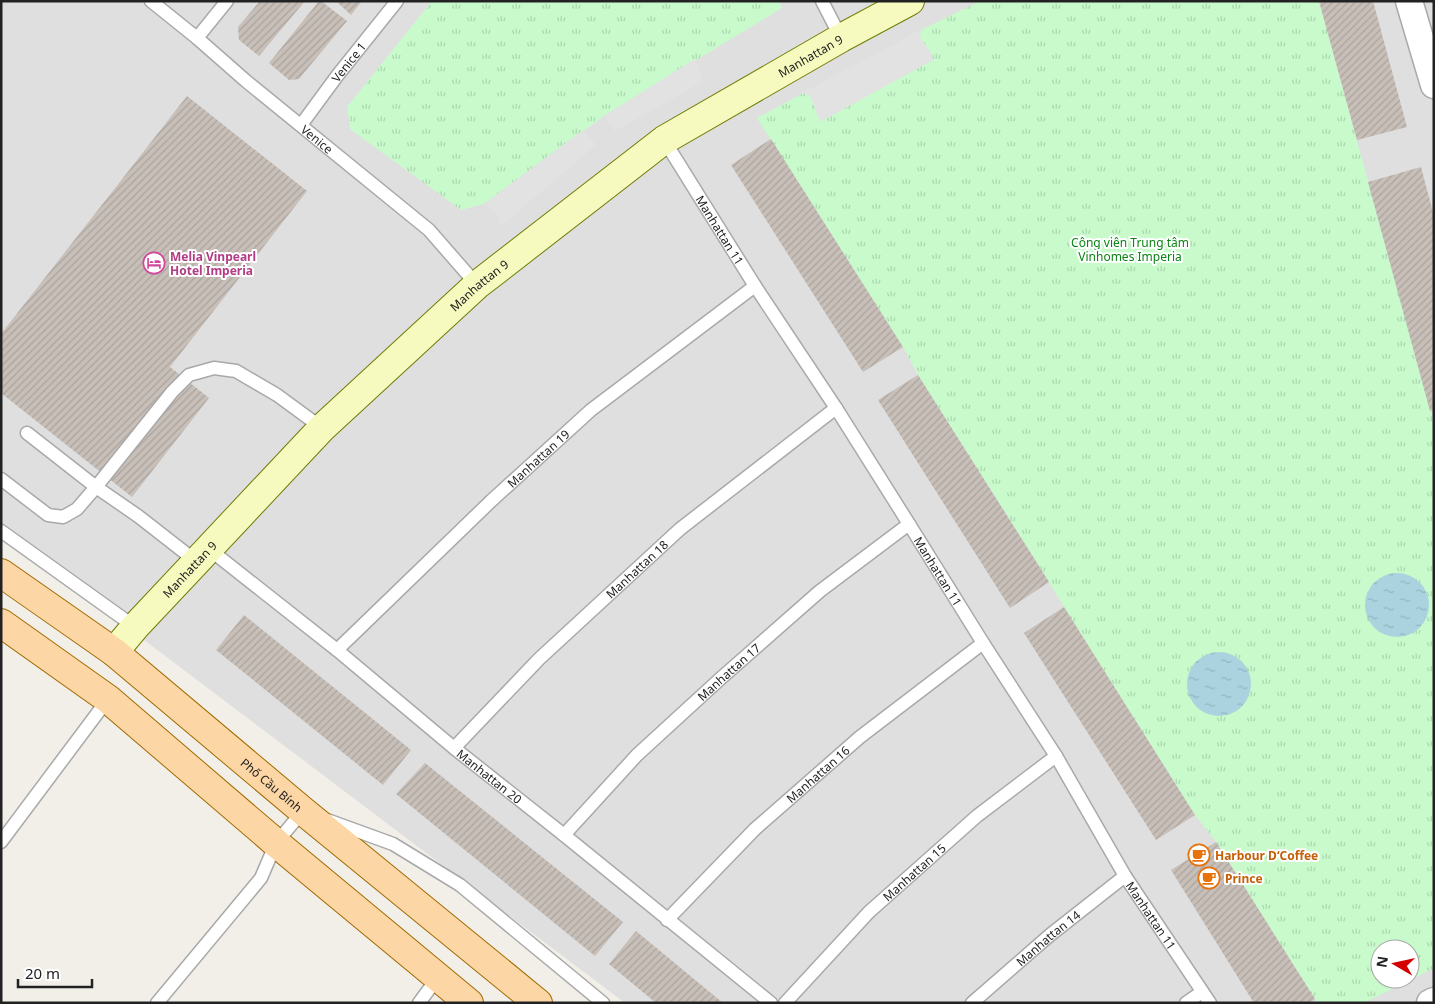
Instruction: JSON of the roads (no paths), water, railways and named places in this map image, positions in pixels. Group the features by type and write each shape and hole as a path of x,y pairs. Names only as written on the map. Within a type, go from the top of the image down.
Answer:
{"main road":[{"name":"Manhattan 9","path":"114,652 135,627 322,428 477,285 664,140 841,38 910,1"},
{"name":"Phố Cầu Bính","path":"1,573 114,652 303,811 538,1003"},
{"path":"1,623 108,699 276,843 469,1003"}],"street":[{"path":"1409,1 1434,85"},
{"path":"1430,1003 1434,1001"}],"lane":[{"name":"Venice","path":"151,1 429,230 477,285"},
{"path":"197,38 227,1"},
{"name":"Venice 1","path":"301,125 337,76 397,1"},
{"path":"822,1 841,38"},
{"name":"Manhattan 11","path":"664,140 755,286 836,408 1056,756 1125,876 1210,1003"},
{"name":"Manhattan 19","path":"337,650 491,501 591,410 755,286"},
{"path":"1,479 48,515 63,517 77,509 172,392 189,375 214,368 236,371 277,395 322,428"},
{"name":"Manhattan 18","path":"454,748 539,659 680,529 836,408"},
{"name":"Manhattan 20","path":"27,433 96,487 138,516 203,556 337,650 454,748 771,1003"},
{"name":"Manhattan 17","path":"564,835 637,755 720,679 820,591 910,524"},
{"path":"1,531 135,627"},
{"name":"Manhattan 16","path":"667,920 755,829 860,737 983,643"},
{"path":"1,842 108,699"},
{"name":"Manhattan 15","path":"785,1003 869,912 977,816 1056,756"},
{"path":"157,1003 261,878 276,843 303,811 393,844 460,885 603,1003"},
{"name":"Manhattan 14","path":"972,1003 1050,935 1125,876"},
{"path":"419,1003 438,977"},
{"path":"1186,1003 1202,992"}],"water":[{"path":"1391,573 1403,573 1420,582 1427,593 1429,605 1427,617 1420,628 1403,637 1391,637 1379,632 1370,623 1365,611 1365,599 1370,587 1379,578"},
{"path":"1213,652 1225,652 1242,661 1249,672 1251,684 1249,696 1242,707 1225,716 1213,716 1201,711 1192,702 1187,690 1187,678 1192,666 1201,657"}],"place":[{"name":"Melia Vinpearl Hotel Imperia","path":"154,263"},
{"name":"Harbour D‘Coffee","path":"1199,855"},
{"name":"Prince","path":"1209,878"}],"park label":[{"name":"Công viên Trung tâm Vinhomes Imperia","path":"1130,249"}]}
